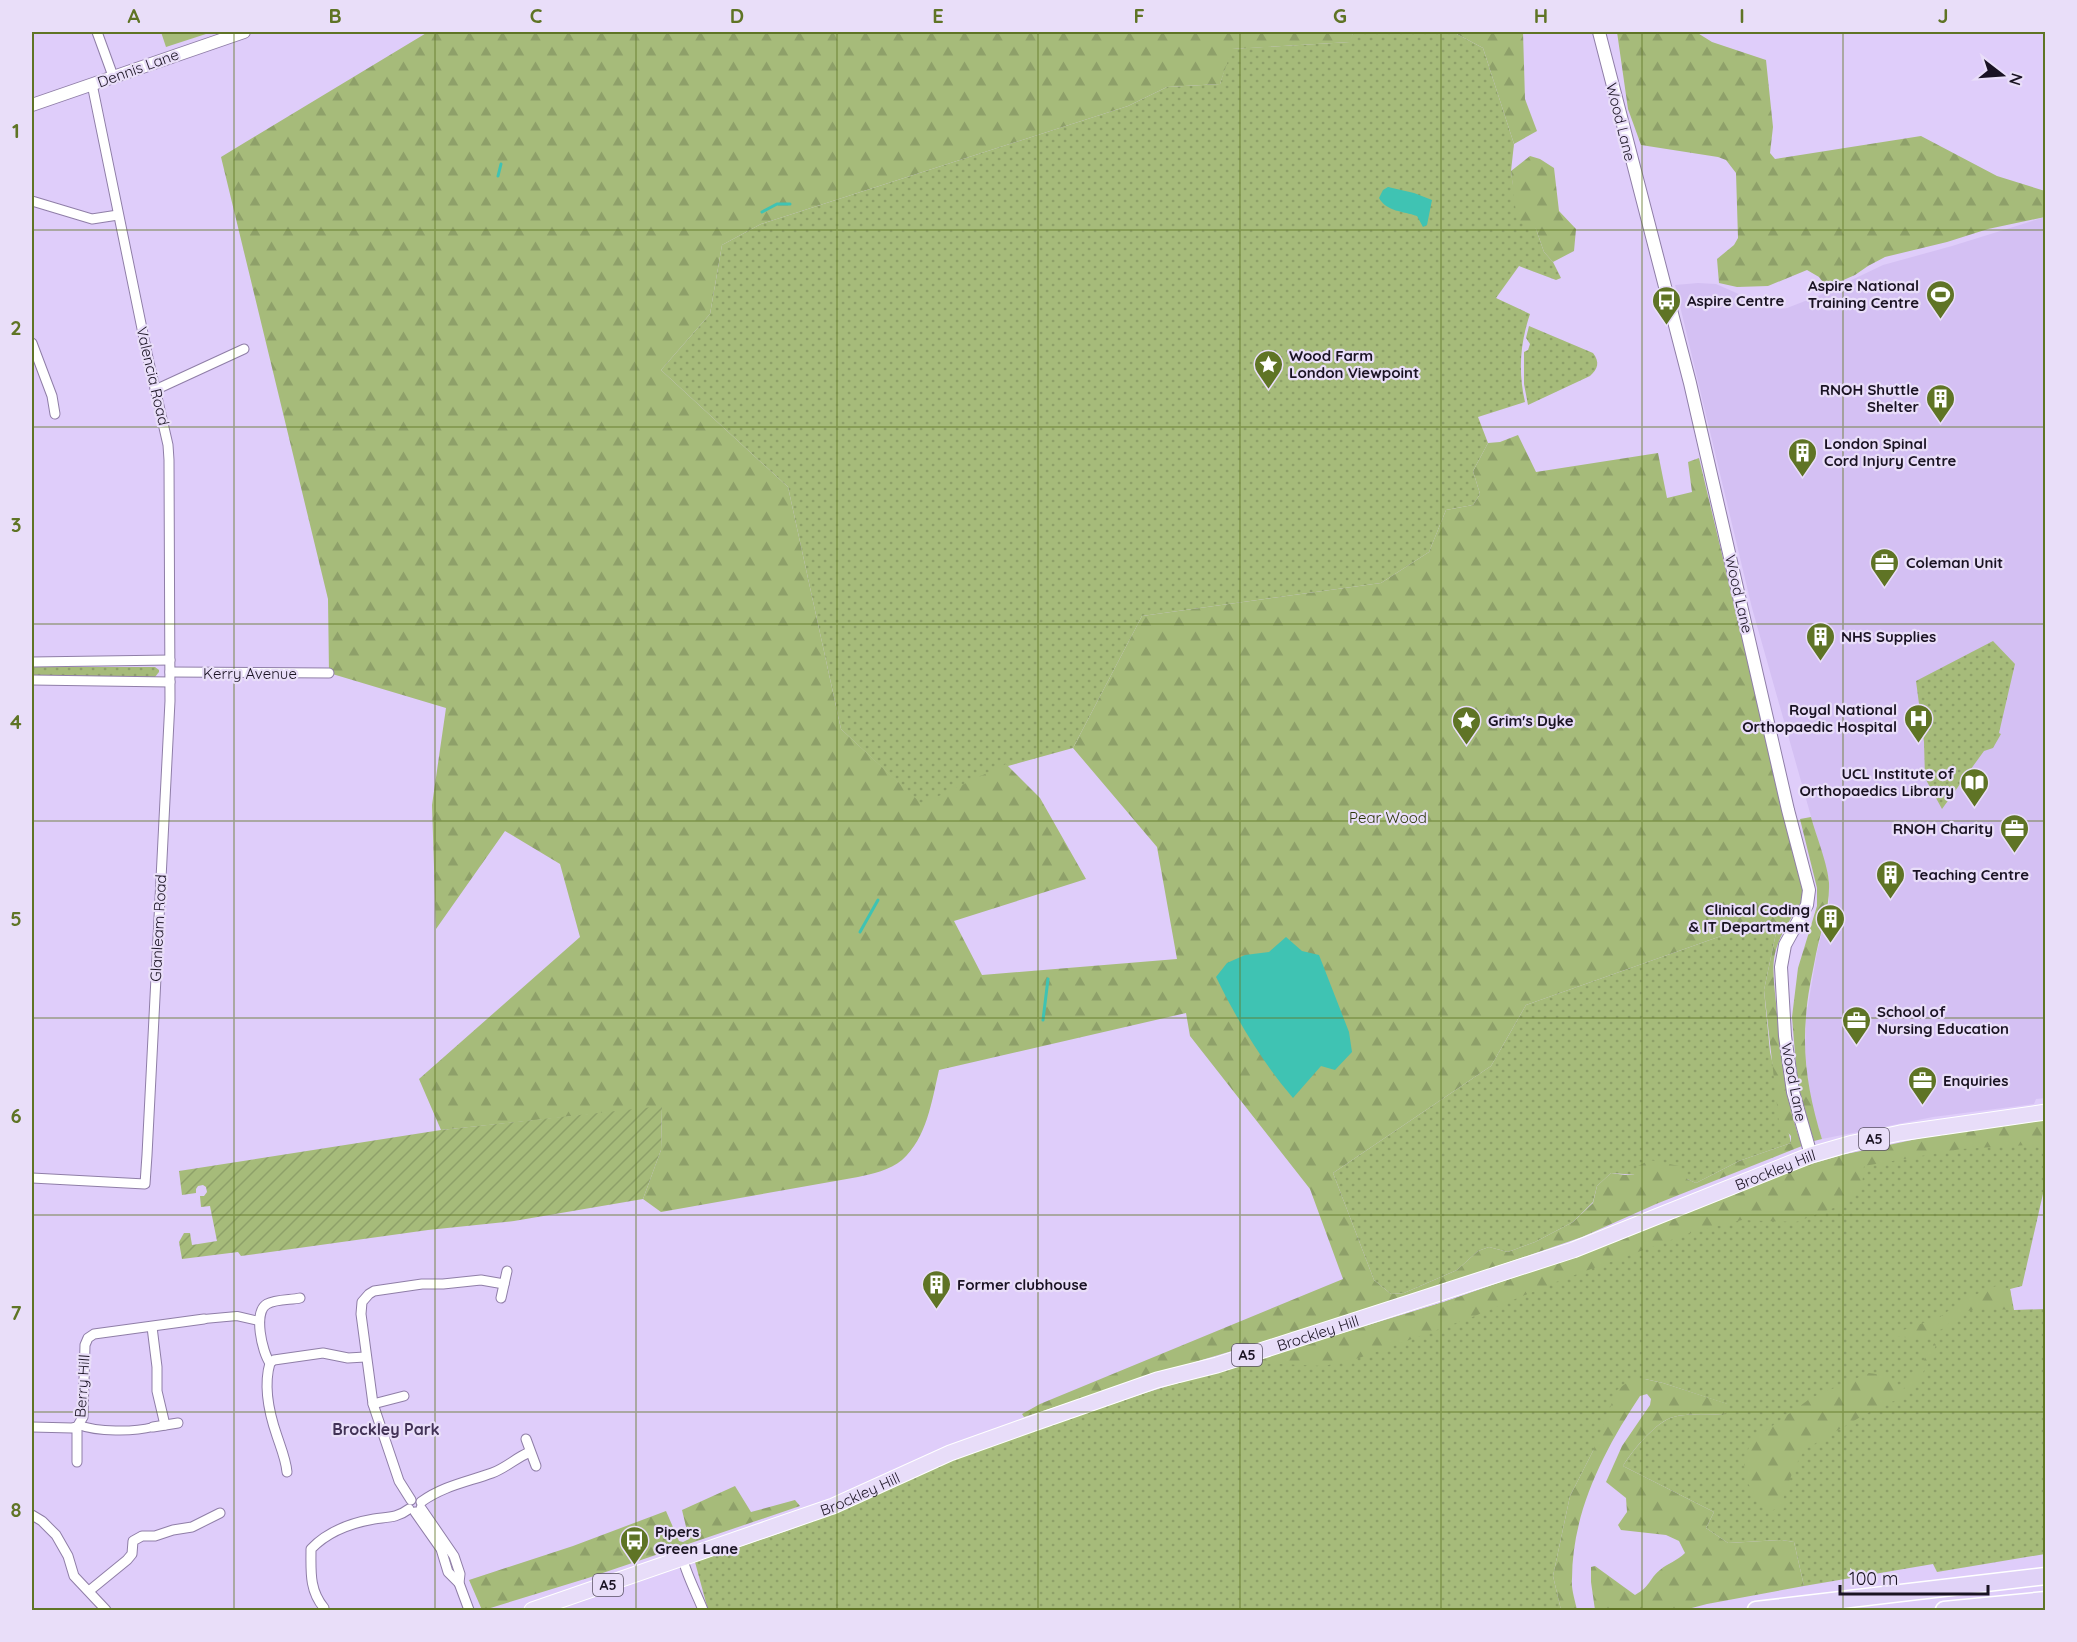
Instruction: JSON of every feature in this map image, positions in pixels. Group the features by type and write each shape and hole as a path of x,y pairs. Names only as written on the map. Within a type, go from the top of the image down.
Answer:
{"highway":[{"path":"1756,1611 2046,1576"},
{"path":"1944,1611 2046,1600"}],"main road":[{"name":"Brockley Hill","path":"532,1611 833,1506 950,1453 1158,1380 1217,1365 1573,1250 1811,1155 1900,1133 2046,1112"}],"street":[{"path":"97,32 113,76"},
{"name":"Dennis Lane","path":"32,105 244,32"},
{"name":"Wood Lane","path":"1599,32 1690,383 1788,810 1809,890 1808,905 1785,945 1781,967 1785,1036 1793,1092 1811,1155"},
{"name":"Valencia Road","path":"92,84 168,445 170,677"},
{"path":"32,201 92,219 118,215"},
{"path":"32,343 52,396 55,414"},
{"path":"155,390 244,349"},
{"path":"32,662 170,660"},
{"name":"Kerry Avenue","path":"32,680 329,673"},
{"name":"Glanleam Road","path":"32,1178 145,1184 170,677"},
{"path":"501,1298 507,1271"},
{"path":"469,1611 451,1549 415,1506 399,1481 373,1404 365,1357 361,1308 369,1294 374,1291 422,1284 481,1280 504,1284"},
{"path":"287,1472 267,1396 270,1363 264,1352 259,1321 262,1309 269,1303 300,1298"},
{"path":"204,1319 237,1316 259,1321"},
{"name":"Berry Hill","path":"78,1426 83,1417 85,1345 88,1338 94,1334 204,1319"},
{"path":"152,1327 158,1367 157,1391 165,1425"},
{"path":"270,1363 274,1360 323,1353 348,1358 365,1357"},
{"path":"373,1404 404,1396"},
{"path":"32,1427 48,1429 78,1426 143,1430 178,1423"},
{"path":"77,1462 78,1426"},
{"path":"526,1439 536,1466"},
{"path":"324,1608 311,1582 311,1549 317,1542 358,1522 393,1518 430,1495 460,1482 499,1470 519,1456 530,1452"},
{"path":"89,1592 127,1560 132,1554 135,1539 192,1527 220,1513"},
{"path":"32,1515 56,1535 68,1556 74,1576 106,1611"},
{"path":"683,1558 683,1566 691,1577 703,1611"}],"shaded area":[{"path":"1388,187 1432,200 1427,225 1423,227 1417,216 1391,209 1382,203 1379,198 1383,190"},
{"name":"Royal National Orthopaedic Hospital","path":"2045,217 2046,1098 2036,1099 2034,1104 1933,1117 1822,1139 1813,1111 1805,1050 1806,1017 1817,952 1829,904 1829,880 1752,608 1675,285 1716,284 1766,306 1787,308 1883,265"},
{"path":"1286,937 1302,951 1319,955 1349,1032 1352,1052 1335,1070 1321,1066 1293,1098 1251,1040 1216,977 1227,963 1245,955 1269,952"}],"green space":[{"path":"161,32 212,32 166,47"},
{"name":"Pear Wood","path":"428,32 1353,32 1351,42 1232,49 1220,84 1167,87 1128,106 761,224 722,245 710,314 661,370 788,487 841,729 922,804 1006,764 1040,798 1086,879 954,921 982,975 1177,959 1157,847 1073,748 1142,616 1381,583 1429,552 1446,510 1473,505 1480,494 1473,471 1488,443 1500,442 1518,435 1536,472 1658,453 1667,498 1692,492 1688,462 1699,458 1804,897 1782,935 1774,959 1777,1015 1785,1081 1802,1146 1656,1204 1582,1237 1392,1303 1205,1359 1024,1417 1022,1414 1040,1404 1343,1279 1310,1189 1190,1036 1186,1013 939,1070 923,1130 902,1160 886,1169 858,1177 661,1212 643,1199 661,1150 662,1107 441,1130 419,1079 580,937 560,864 505,831 436,929 432,805 446,708 329,673 328,599 221,157","holes":["1755,924 1776,933 1764,990 1779,1123 1791,1136 1791,1143 1739,1161 1696,1183 1687,1179 1679,1166 1650,1160 1638,1166 1634,1175 1611,1173 1597,1186 1593,1203 1573,1222 1535,1242 1508,1252 1489,1247 1478,1251 1457,1270 1404,1293 1391,1294 1374,1280 1333,1173 1491,1066 1526,1005"]},
{"path":"1353,32 1453,32 1483,48 1514,144 1511,171 1513,185 1536,229 1544,252 1553,262 1561,278 1556,280 1519,266 1496,298 1530,314 1521,358 1521,379 1525,402 1478,417 1488,443 1473,471 1480,494 1473,505 1446,510 1429,552 1381,583 1142,616 1073,748 1008,766 922,805 841,729 788,487 661,370 710,314 722,245 761,224 1128,106 1167,87 1220,84 1231,49 1350,42"},
{"path":"1453,32 1523,32 1525,99 1537,131 1514,144 1483,48"},
{"path":"1617,32 1696,32 1712,42 1766,60 1773,127 1770,153 1775,159 1921,136 1997,176 2045,191 2045,217 1988,229 1885,257 1855,275 1832,285 1825,285 1819,277 1807,270 1768,286 1737,287 1719,283 1717,259 1734,245 1738,238 1736,173 1726,160 1718,157 1641,145 1628,109"},
{"path":"1530,156 1554,168 1559,211 1576,229 1574,251 1553,262 1544,252 1536,229 1517,221 1511,171"},
{"path":"1529,326 1593,353 1597,362 1595,371 1590,376 1528,405 1524,384 1524,352 1528,350 1530,344 1526,338"},
{"path":"1993,641 2015,664 1999,733 2001,734 1993,748 1984,751 1942,809 1925,778 1924,742 1916,681"},
{"path":"32,667 155,667 159,672 155,677 32,675"},
{"path":"1811,817 1829,883 1827,910 1816,954 1805,1033 1808,1079 1822,1139 1814,1141 1798,1090 1792,1017 1798,968 1817,906 1817,888 1800,819"},
{"path":"1755,924 1776,933 1764,990 1770,1052 1791,1143 1739,1161 1696,1183 1687,1179 1611,1173 1597,1186 1593,1202 1573,1222 1535,1242 1508,1252 1489,1247 1478,1251 1457,1270 1404,1293 1391,1294 1374,1280 1333,1173 1491,1066 1526,1005"},
{"path":"662,1106 661,1150 643,1199 514,1221 428,1230 241,1256 238,1252 182,1259 179,1242 184,1233 190,1233 192,1245 217,1241 210,1206 201,1207 200,1196 204,1196 207,1192 206,1187 198,1186 196,1193 182,1195 179,1171 441,1130"},
{"path":"2045,1119 2045,1185 2022,1286 2010,1289 2014,1310 2045,1309 2045,1554 1937,1572 1933,1564 1804,1586 1794,1542 1782,1540 1728,1543 1706,1528 1714,1512 1623,1466 1643,1440 1668,1419 1687,1415 1723,1415 1727,1404 1645,1379 1593,1451 1570,1496 1553,1576 1561,1610 708,1610 695,1562 795,1528 852,1505 957,1457 1145,1393 1444,1302 1576,1256 1842,1155"},
{"path":"2045,1119 2045,1149 2027,1145 1961,1149 1864,1166 1862,1185 1847,1203 1796,1222 1742,1220 1693,1232 1359,1358 1324,1366 1262,1363 1261,1359 1444,1302 1576,1256 1801,1167 1842,1155 1940,1134"},
{"path":"1996,1286 2010,1289 2013,1310 1979,1308 1960,1313 1944,1328 1922,1339 1894,1336 1895,1333 1940,1317 1963,1300"},
{"path":"1933,1342 1936,1345 1929,1362 1914,1388 1897,1400 1880,1406 1804,1450 1793,1471 1781,1504 1771,1512 1763,1507 1747,1482 1744,1462 1751,1441 1811,1398 1869,1373 1883,1375 1904,1389"},
{"path":"1645,1379 1728,1404 1727,1412 1723,1415 1673,1417 1662,1422 1643,1440 1623,1466 1714,1512 1706,1528 1728,1543 1782,1540 1794,1542 1804,1586 1684,1610 1595,1610 1591,1567 1595,1566 1635,1595 1644,1589 1660,1570 1685,1553 1679,1541 1666,1535 1621,1530 1618,1525 1627,1512 1626,1498 1606,1482 1622,1446 1650,1405 1651,1399 1647,1394 1640,1396 1614,1438 1592,1483 1573,1554 1572,1587 1577,1610 1561,1610 1553,1576 1570,1496 1593,1451 1617,1390 1629,1381"},
{"path":"735,1486 751,1512 795,1500 800,1506 588,1578 484,1610 469,1580 573,1546 666,1511 679,1541 683,1542 689,1539 682,1510"}],"waterway":[{"path":"498,176 501,164"},
{"path":"762,212 777,204 790,204"},
{"path":"860,932 878,900"},
{"path":"1043,1020 1048,979"}],"place":[{"name":"Aspire National Training Centre","path":"1940,320"},
{"name":"Aspire Centre","path":"1666,326"},
{"name":"Wood Farm London Viewpoint","path":"1268,390"},
{"name":"RNOH Shuttle Shelter","path":"1940,424"},
{"name":"London Spinal Cord Injury Centre","path":"1803,478"},
{"name":"Coleman Unit","path":"1885,588"},
{"name":"NHS Supplies","path":"1820,662"},
{"name":"Royal National Orthopaedic Hospital","path":"1918,744"},
{"name":"Grim's Dyke","path":"1467,746"},
{"name":"UCL Institute of Orthopaedics Library","path":"1975,808"},
{"name":"RNOH Charity","path":"2014,854"},
{"name":"Teaching Centre","path":"1891,900"},
{"name":"Clinical Coding & IT Department","path":"1831,944"},
{"name":"School of Nursing Education","path":"1856,1046"},
{"name":"Enquiries","path":"1922,1106"},
{"name":"Former clubhouse","path":"936,1310"},
{"name":"Pipers Green Lane","path":"634,1566"}],"district":[{"name":"Brockley Park","path":"386,1429"}]}
